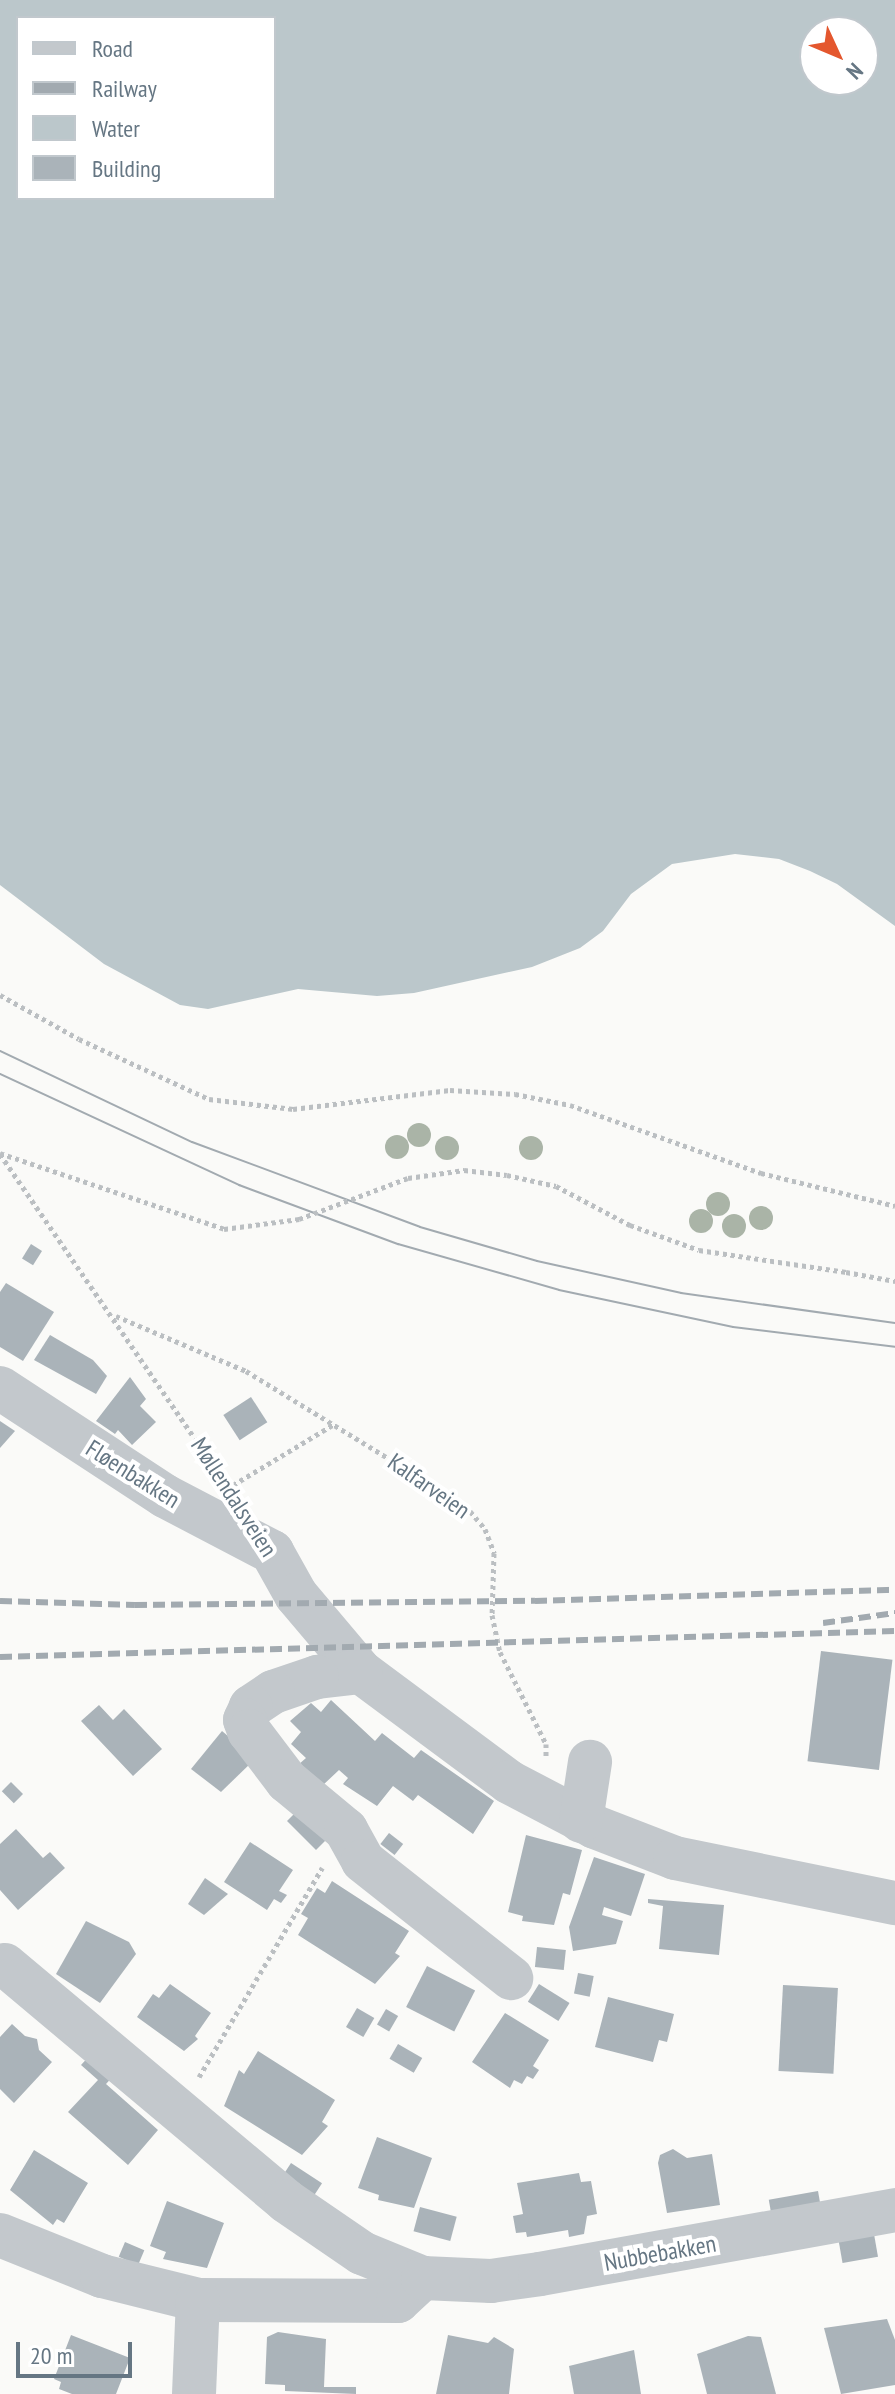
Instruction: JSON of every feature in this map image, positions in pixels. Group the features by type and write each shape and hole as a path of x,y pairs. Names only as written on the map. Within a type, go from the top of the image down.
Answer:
{"street":[{"name":"Fløenbakken","path":"0,1388 165,1496 272,1552"},
{"name":"Møllendalsveien","path":"272,1552 296,1595 361,1672"},
{"path":"511,1978 363,1861 346,1830 264,1756 245,1720 261,1699 290,1684 361,1672 456,1747 564,1812 712,1869 895,1903"},
{"path":"564,1812 590,1762"},
{"name":"Nubbebakken","path":"5,1965 329,2233 394,2270 423,2278 491,2281 540,2274 895,2210"},
{"path":"0,2235 125,2284 198,2300 398,2301 423,2278"},
{"path":"194,2394 198,2300"}],"path":[{"path":"0,995 79,1039 209,1099 293,1109 450,1090 515,1094 570,1105 761,1173 895,1206"},
{"path":"0,1154 224,1229 299,1219 408,1178 464,1170 507,1175 556,1186 630,1225 686,1247 895,1281"},
{"name":"Møllendalsveien","path":"0,1154 116,1316 237,1501"},
{"name":"Kalfarveien","path":"116,1316 246,1371 465,1505 485,1529 494,1553 492,1615 500,1652 546,1744 564,1812"},
{"path":"229,1488 335,1424"},
{"path":"178,2109 346,1830"}],"water":[{"path":"0,0 895,0 895,926 837,884 810,871 779,859 735,854 672,864 631,894 603,931 580,948 532,967 414,993 377,996 298,989 208,1009 180,1005 104,964 0,885"}],"building":[{"path":"31,1244 42,1251 33,1265 22,1258"},
{"path":"6,1283 54,1312 23,1361 0,1347 0,1292"},
{"path":"50,1335 93,1360 107,1376 96,1394 34,1360"},
{"path":"130,1377 146,1399 140,1406 156,1422 132,1445 118,1430 115,1434 96,1421"},
{"path":"251,1397 267,1422 240,1440 223,1415"},
{"path":"0,1421 15,1431 0,1448"},
{"path":"821,1651 892,1660 879,1770 807,1761"},
{"path":"331,1700 375,1741 382,1733 414,1758 421,1750 494,1801 473,1834 418,1795 413,1801 393,1786 377,1806 343,1784 348,1778 339,1770 322,1786 298,1765 306,1758 291,1744 301,1732 290,1721 311,1703 321,1712"},
{"path":"99,1705 113,1720 124,1709 162,1749 133,1776 81,1721"},
{"path":"222,1731 255,1759 221,1792 191,1769"},
{"path":"11,1782 23,1794 14,1803 2,1791"},
{"path":"304,1804 333,1833 316,1850 287,1821"},
{"path":"16,1829 43,1858 50,1852 65,1868 18,1910 0,1890 0,1844"},
{"path":"389,1833 403,1844 395,1855 380,1844"},
{"path":"526,1835 582,1850 570,1895 563,1893 554,1925 522,1921 523,1916 508,1912"},
{"path":"250,1842 293,1870 279,1891 287,1895 281,1903 274,1899 267,1910 224,1882"},
{"path":"594,1857 645,1874 631,1916 604,1907 602,1915 623,1921 616,1944 573,1951 569,1927"},
{"path":"205,1878 228,1894 204,1915 188,1904"},
{"path":"332,1881 409,1931 395,1953 400,1956 375,1984 298,1935 308,1918 301,1914 317,1888 325,1893"},
{"path":"648,1899 724,1905 719,1955 659,1949 663,1906 648,1903"},
{"path":"86,1921 129,1942 136,1954 100,2003 56,1974"},
{"path":"537,1947 566,1950 564,1970 535,1967"},
{"path":"427,1966 475,1991 454,2032 406,2007"},
{"path":"578,1973 594,1976 590,1997 574,1994"},
{"path":"170,1984 211,2013 195,2036 198,2039 184,2051 137,2017 153,1994 159,1998"},
{"path":"539,1984 570,2003 558,2021 528,2002"},
{"path":"783,1985 838,1988 833,2074 778,2071"},
{"path":"608,1997 674,2014 667,2042 659,2040 653,2062 595,2047"},
{"path":"357,2008 374,2018 363,2037 346,2027"},
{"path":"386,2009 398,2016 389,2032 377,2025"},
{"path":"505,2013 549,2040 533,2066 539,2070 533,2079 527,2076 522,2084 514,2080 510,2088 472,2062"},
{"path":"12,2024 25,2036 37,2039 39,2050 52,2062 14,2103 0,2089 0,2037"},
{"path":"398,2044 422,2058 414,2073 390,2059"},
{"path":"258,2051 335,2100 322,2122 328,2126 302,2155 224,2106 239,2070 244,2074"},
{"path":"93,2052 116,2073 106,2084 158,2130 128,2165 68,2112 98,2080 81,2065"},
{"path":"377,2137 432,2158 414,2208 378,2200 379,2195 358,2188"},
{"path":"673,2149 687,2158 712,2154 720,2205 667,2213 658,2163 660,2155"},
{"path":"34,2150 88,2183 64,2223 57,2219 53,2225 10,2190"},
{"path":"291,2163 322,2183 311,2201 280,2181"},
{"path":"579,2173 581,2182 591,2181 597,2214 587,2216 584,2234 569,2237 568,2230 527,2237 526,2232 516,2233 513,2216 523,2214 517,2183"},
{"path":"818,2191 821,2208 772,2216 769,2200"},
{"path":"167,2201 224,2223 207,2268 163,2259 166,2252 150,2246"},
{"path":"420,2207 457,2217 450,2241 414,2231"},
{"path":"874,2234 878,2257 843,2263 839,2240"},
{"path":"125,2242 144,2250 138,2265 119,2257"},
{"path":"887,2319 895,2340 895,2385 841,2394 824,2328"},
{"path":"278,2332 326,2339 324,2387 356,2387 356,2394 285,2391 285,2385 265,2384 267,2337"},
{"path":"71,2335 130,2358 116,2394 72,2394 59,2389 61,2382 54,2379"},
{"path":"448,2335 488,2343 494,2337 514,2349 509,2394 436,2394"},
{"path":"748,2336 761,2337 776,2394 707,2394 697,2354"},
{"path":"634,2350 641,2394 574,2394 569,2366"}],"tram line":[{"path":"0,1051 192,1142 420,1227 537,1261 681,1293 895,1323"},
{"path":"0,1074 239,1185 398,1244 559,1290 733,1327 895,1347"}],"railway":[{"path":"0,1601 135,1605 535,1601 895,1590"},
{"path":"823,1623 895,1613"},
{"path":"0,1657 895,1631"}]}
